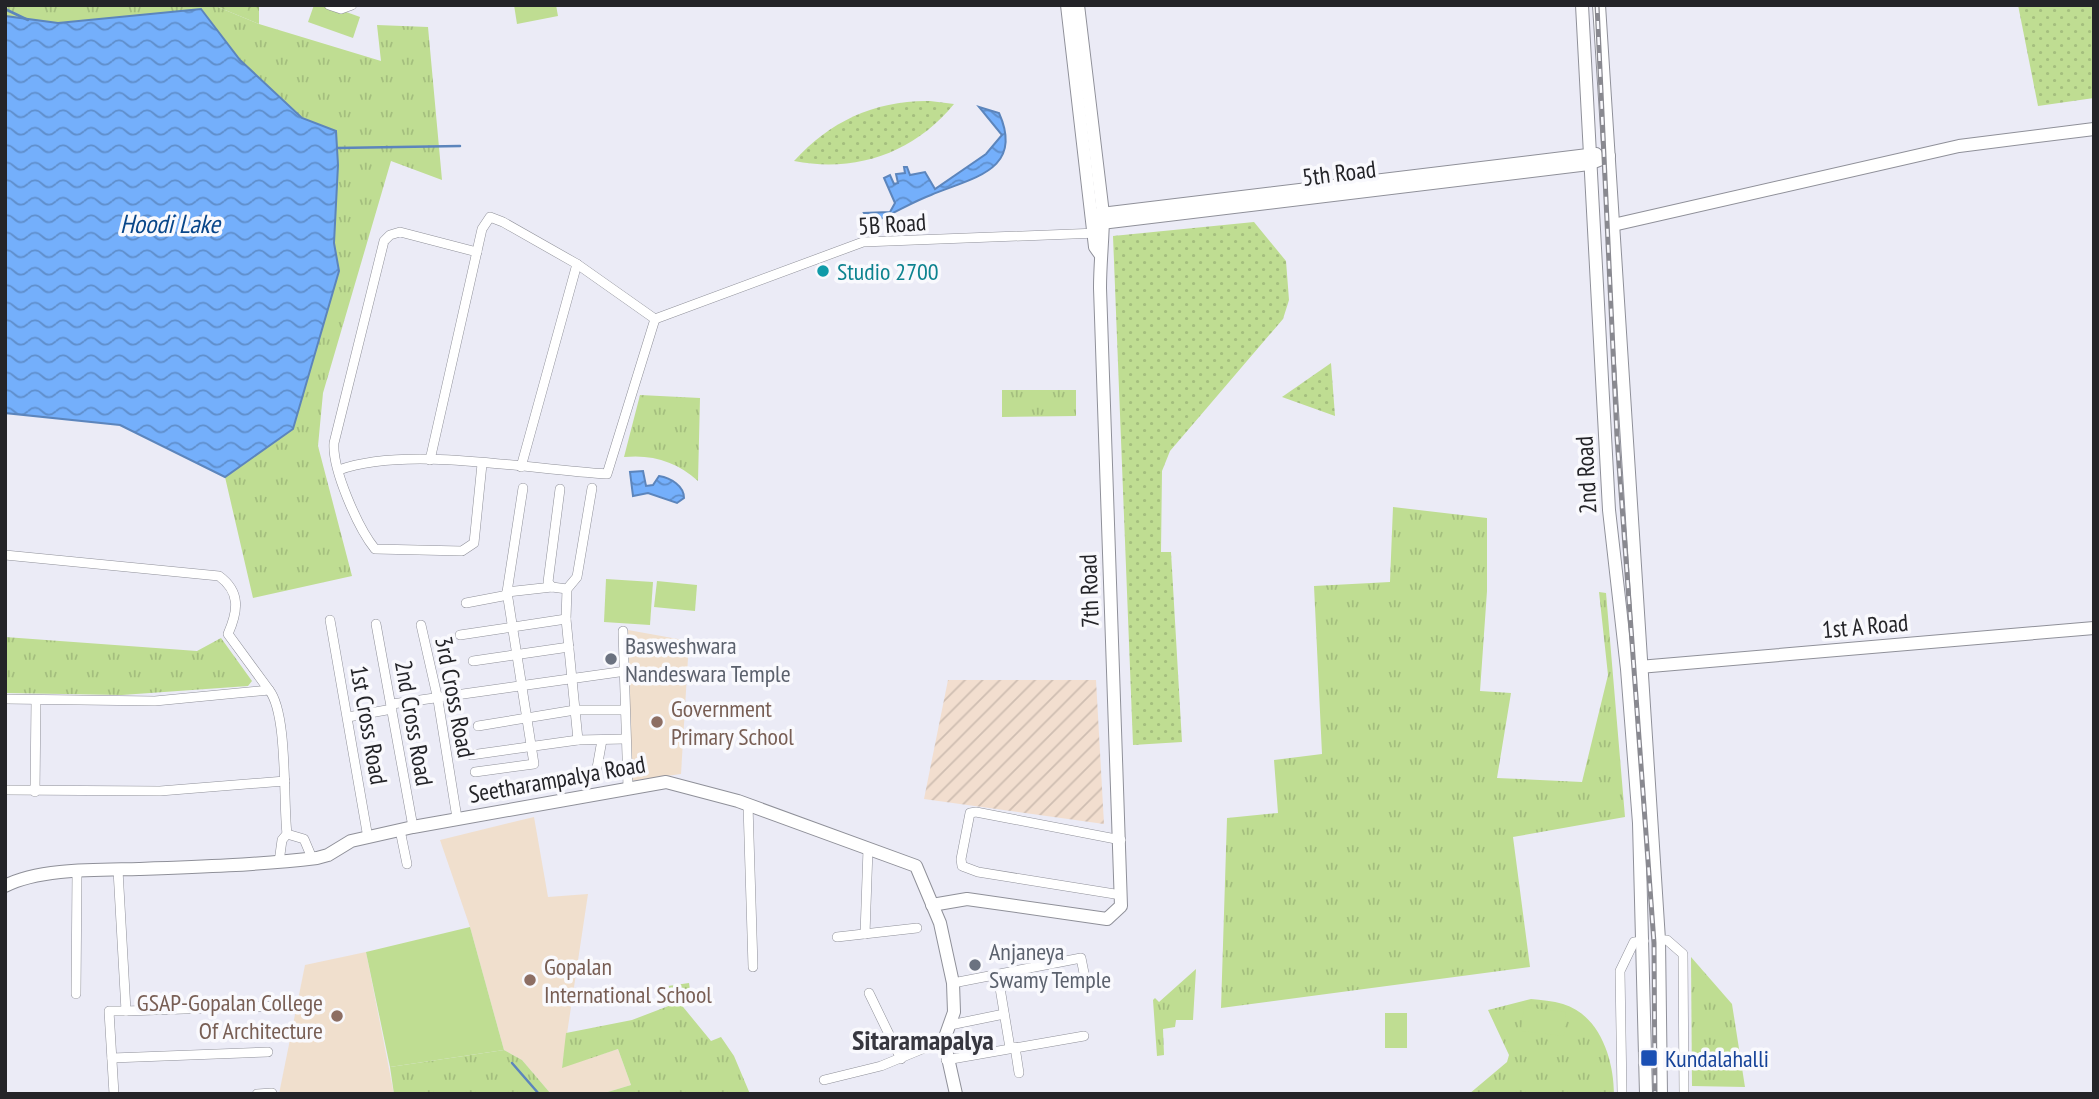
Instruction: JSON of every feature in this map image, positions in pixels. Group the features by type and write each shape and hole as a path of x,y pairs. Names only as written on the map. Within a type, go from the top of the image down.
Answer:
{"street":[{"path":"329,5 341,9 352,5"},
{"name":"2nd Road","path":"1582,5 1611,534 1633,741 1644,942 1646,1094"},
{"name":"2nd Road","path":"1599,5 1639,667 1659,940 1661,1094"},
{"name":"7th Road","path":"1075,6 1098,224 1104,247 1100,254 1121,895"},
{"path":"1614,225 1959,146 2094,130"},
{"name":"5th Road","path":"1098,224 1609,155"},
{"path":"339,470 362,461 430,460 607,474 655,320 577,264 503,222 490,218 482,229 430,460"},
{"name":"5B Road","path":"655,320 863,242 1098,224"},
{"path":"477,252 400,232 390,235 384,241 334,443 333,457 365,536 375,549 462,551 474,543 482,464"},
{"path":"521,467 577,264"},
{"path":"475,772 534,764 508,594 523,488"},
{"path":"578,740 566,619 566,589 577,577 592,488"},
{"path":"552,587 548,582 560,489"},
{"path":"1611,534 1621,542 1632,544"},
{"path":"1614,556 1622,548 1632,544"},
{"path":"5,555 173,569 219,576 236,593 237,605 228,634 277,705 285,781 287,834 282,840 279,862"},
{"path":"466,603 552,587 566,589"},
{"path":"460,635 566,619"},
{"name":"1st Cross Road","path":"330,620 368,838"},
{"name":"2nd Cross Road","path":"376,624 392,707 406,829 407,864"},
{"name":"3rd Cross Road","path":"421,625 438,700 457,818"},
{"name":"1st A Road","path":"1639,667 2094,628"},
{"path":"623,631 628,787"},
{"path":"473,661 569,647"},
{"path":"348,717 522,685 625,671"},
{"path":"5,699 155,701 269,690"},
{"path":"35,792 36,700"},
{"path":"478,726 575,710 625,710"},
{"path":"471,755 578,740 625,739"},
{"path":"597,768 602,740"},
{"path":"5,790 199,790 285,781"},
{"name":"Seetharampalya Road","path":"5,886 20,879 77,872 312,858 328,855 344,844 457,818 628,787 677,783 748,805 916,866 940,923 953,983 954,1012 944,1040 954,1094"},
{"path":"748,805 753,967"},
{"path":"932,905 967,900 1107,919 1121,906 1121,895 978,872 962,866 970,813 1121,840"},
{"path":"287,834 304,839 312,858"},
{"path":"865,934 868,849"},
{"path":"118,870 126,1011"},
{"path":"76,994 77,872"},
{"path":"837,937 917,928"},
{"path":"1659,940 1667,940 1682,954 1684,1094"},
{"path":"1622,1094 1620,971 1634,942 1644,942"},
{"path":"953,983 1081,958 1087,988"},
{"path":"998,976 1004,1014 1019,1073"},
{"path":"869,993 901,1059"},
{"path":"114,1094 109,1011 274,1006"},
{"path":"950,1025 1004,1014"},
{"path":"946,1060 1084,1036"},
{"path":"824,1080 901,1059 944,1040"},
{"path":"112,1058 268,1052"},
{"path":"257,1094 272,1093"}],"shaded area":[{"name":"Government Primary School","path":"628,630 689,641 681,774 630,781"},
{"path":"948,680 1096,680 1104,824 924,799"},
{"name":"Gopalan International School","path":"534,817 548,897 588,894 562,1067 618,1049 631,1085 601,1094 551,1094 522,1060 504,1050 470,927 440,840"},
{"name":"GSAP-Gopalan College Of Architecture","path":"366,952 394,1094 279,1094 305,965"}],"green space":[{"path":"5,5 213,5 259,24 381,61 377,25 428,27 442,180 391,161 323,393 318,446 352,576 253,598 225,477 293,428 339,271 334,244 338,165 336,131 302,118 240,60 201,10 58,23 5,16"},
{"path":"213,5 259,5 259,24"},
{"path":"314,5 327,5 360,17 353,38 308,22"},
{"path":"514,5 556,5 558,16 517,24"},
{"path":"2018,5 2094,5 2094,98 2038,106"},
{"path":"930,101 954,104 938,121 902,147 861,161 840,164 794,161 823,135 855,116 891,104"},
{"path":"1254,222 1286,261 1289,300 1283,319 1170,451 1162,471 1161,552 1171,552 1182,742 1133,745 1113,236"},
{"path":"1331,363 1335,416 1282,397"},
{"path":"1002,390 1076,390 1076,416 1002,417"},
{"path":"640,395 700,398 698,481 673,464 655,458 624,457"},
{"path":"1393,507 1487,518 1487,591 1480,691 1511,693 1497,778 1582,782 1608,675 1599,592 1606,593 1625,817 1513,837 1530,967 1221,1008 1227,818 1278,813 1274,760 1322,754 1314,586 1390,582"},
{"path":"606,579 653,582 650,625 604,622"},
{"path":"657,581 697,585 695,611 654,607"},
{"path":"5,637 197,651 221,638 252,681 248,686 122,695 5,693"},
{"path":"470,927 504,1050 390,1067 366,952"},
{"path":"1691,957 1732,1004 1745,1087 1692,1086"},
{"path":"1196,969 1193,1020 1176,1020 1175,1027 1163,1029 1164,1055 1157,1056 1153,1000 1155,998 1159,1002"},
{"path":"689,983 691,996 683,1005 666,991 668,986"},
{"path":"1531,999 1563,1004 1587,1018 1608,1053 1614,1094 1469,1094 1507,1062 1509,1055 1488,1010"},
{"path":"679,1002 711,1041 721,1037 734,1056 750,1094 601,1094 631,1085 618,1049 562,1068 566,1033 632,1020"},
{"path":"1524,1007 1566,1012 1564,1036 1521,1031"},
{"path":"1385,1013 1407,1013 1407,1048 1385,1048"},
{"path":"504,1050 522,1060 551,1094 394,1094 390,1067"}],"water":[{"name":"Hoodi Lake","path":"201,9 240,60 302,118 336,131 338,165 334,243 339,271 293,429 225,477 120,425 5,413 5,16 58,23"},
{"path":"979,107 999,113 1005,132 1005,148 990,169 876,221 867,218 864,213 890,212 895,203 884,178 890,175 894,184 898,183 896,174 905,173 904,167 907,167 910,175 925,172 935,189 986,154 1002,135"},
{"path":"643,471 646,486 653,485 659,476 664,477 679,486 684,498 677,503 648,493 633,496 630,472"}],"waterway":[{"path":"5,9 28,20"},
{"path":"337,148 460,146"},
{"path":"512,1063 539,1094"}],"railway":[{"path":"1597,5 1617,437 1654,943 1655,1094"}],"place":[{"name":"Studio 2700","path":"823,271"},
{"name":"Basweshwara Nandeswara Temple","path":"611,659"},
{"name":"Government Primary School","path":"657,722"},
{"name":"Anjaneya Swamy Temple","path":"975,965"},
{"name":"Gopalan International School","path":"530,980"},
{"name":"GSAP-Gopalan College Of Architecture","path":"337,1016"},
{"name":"Kundalahalli","path":"1649,1058"}],"district":[{"name":"Sitaramapalya","path":"923,1039"}]}
